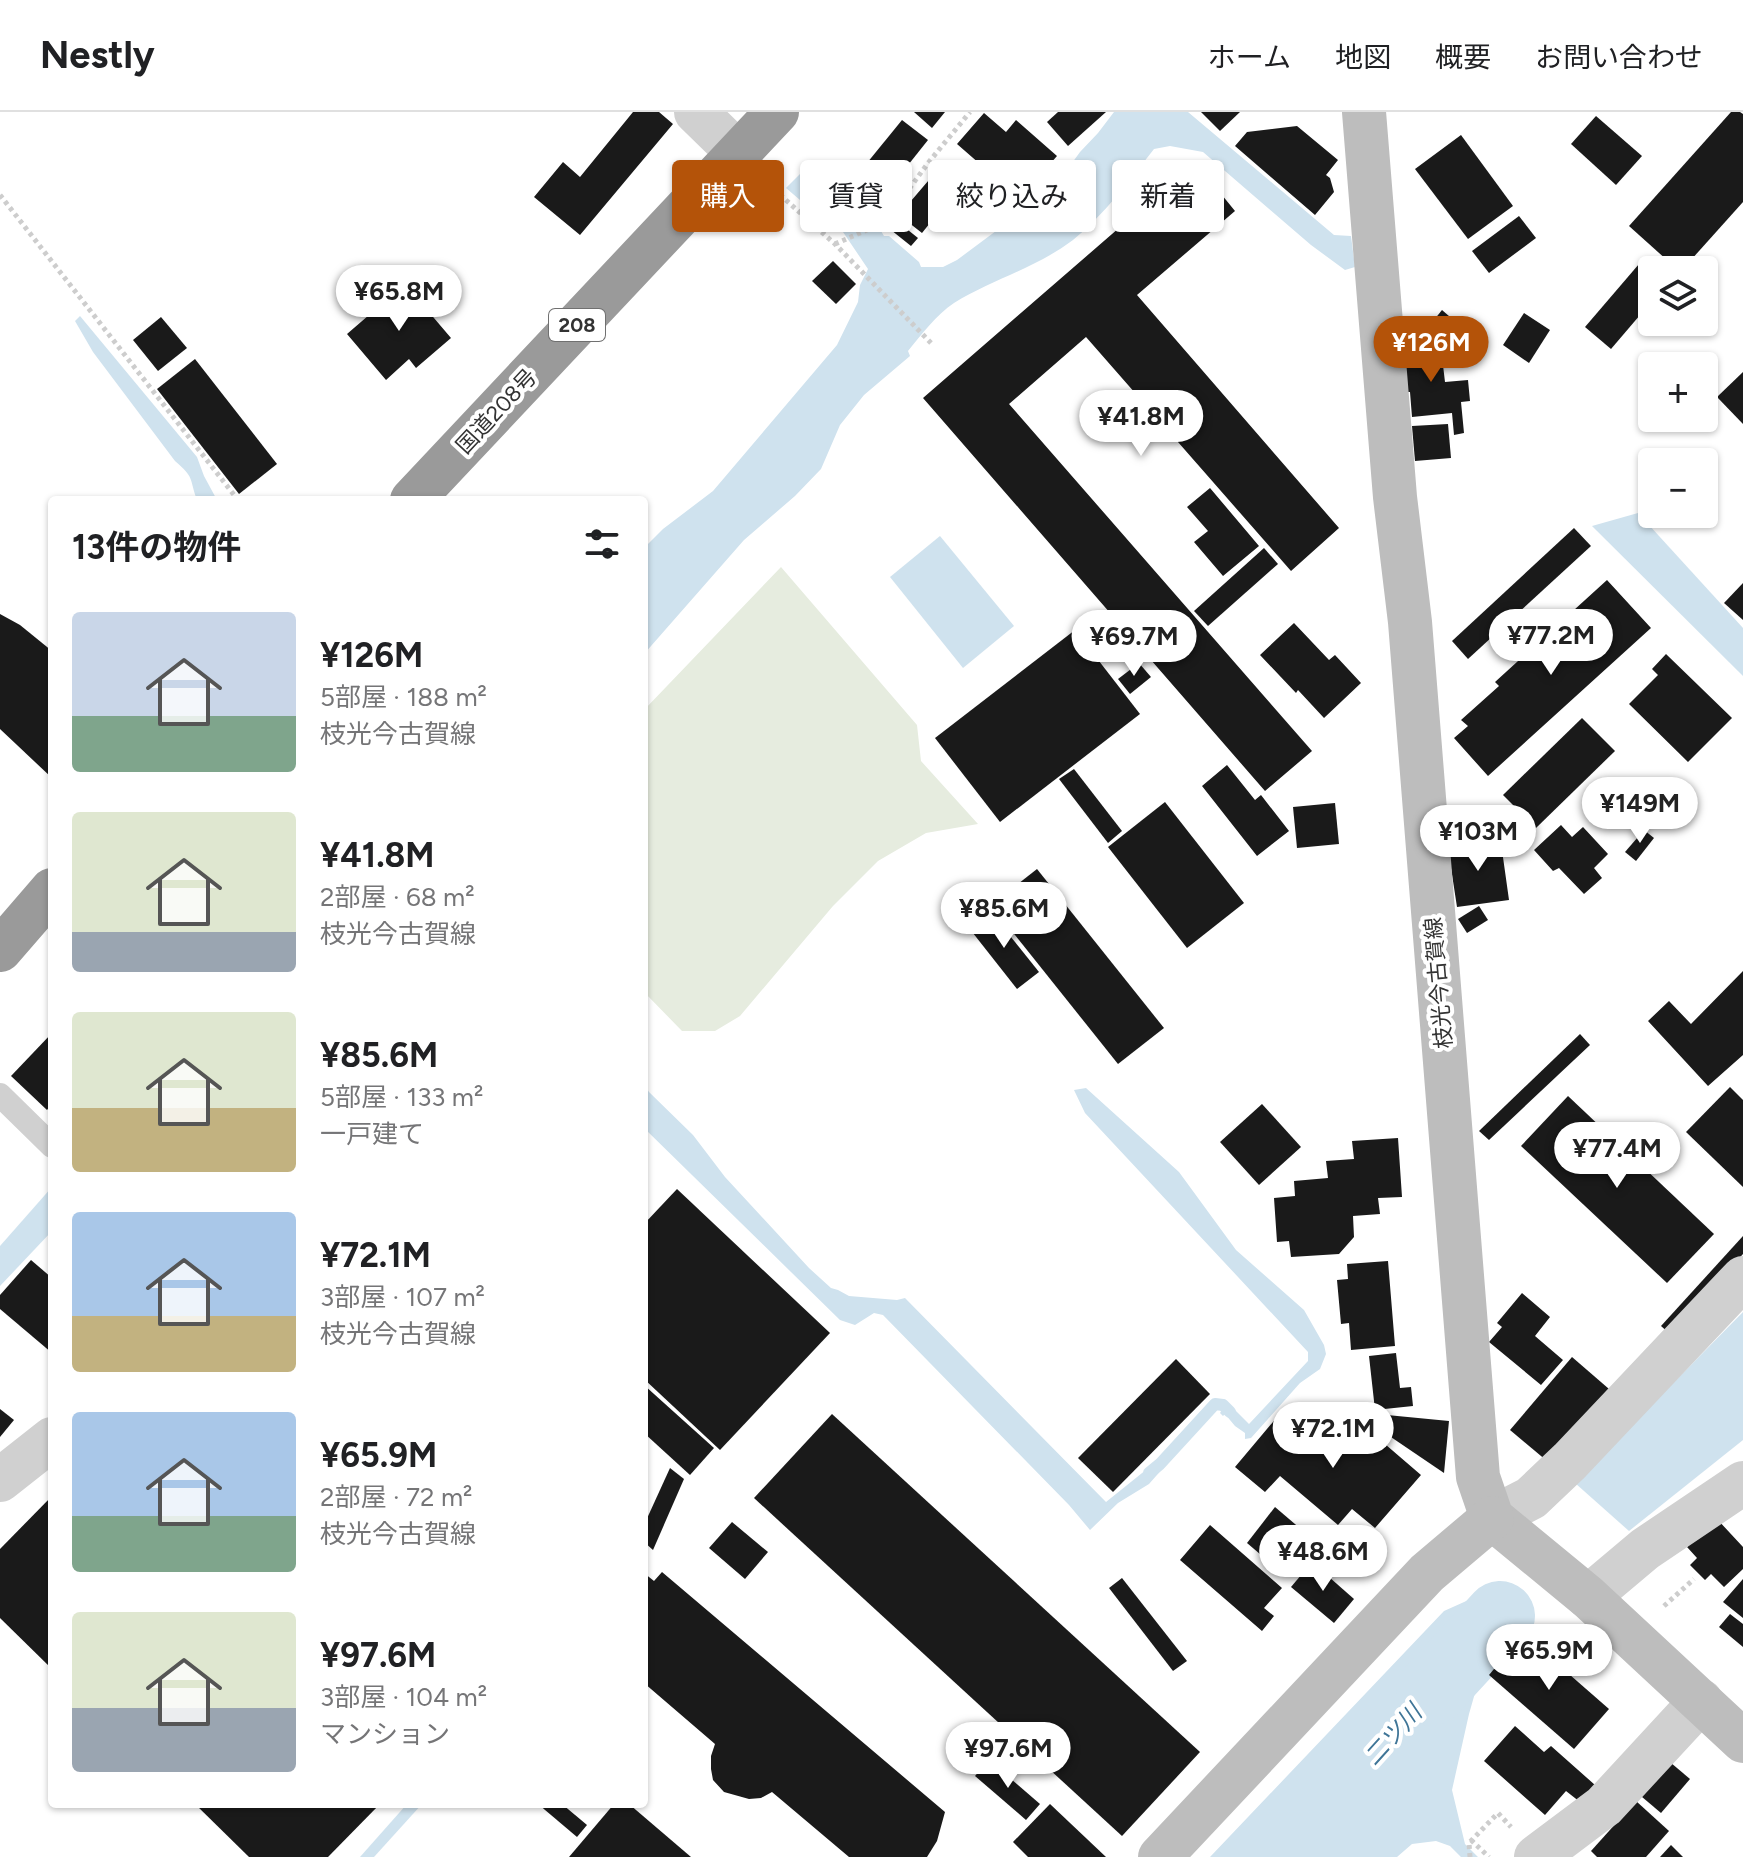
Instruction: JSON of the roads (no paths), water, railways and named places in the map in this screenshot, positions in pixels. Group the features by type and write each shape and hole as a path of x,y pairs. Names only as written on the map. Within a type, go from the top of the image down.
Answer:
{"highway":[{"name":"国道208号","path":"750,160 777,112"},
{"name":"国道208号","path":"416,496 679,232"},
{"path":"0,950 48,895"}],"main road":[{"name":"枝光今古賀線","path":"1364,112 1395,497 1410,622 1478,1477 1492,1518"},
{"path":"1160,1857 1427,1573 1492,1518 1588,1597 1743,1741"}],"street":[{"path":"696,112 747,160"},
{"path":"1492,1518 1531,1498 1551,1480 1743,1278"},
{"path":"0,1480 48,1442"},
{"path":"1588,1597 1645,1549 1743,1483"},
{"path":"1536,1857 1604,1806 1701,1701"}],"lane":[{"path":"0,1095 48,1142"}],"water":[{"path":"1114,112 1188,112 1334,235 1351,236 1355,267 1345,270 1311,245 1224,170 1224,160 1212,160 1203,152 1170,146 1154,149 1145,160 1112,160 1112,201 1096,218 1096,160 1074,160"},
{"path":"800,174 800,200 786,188"},
{"path":"843,232 882,232 919,262 921,267 943,267 995,232 1083,232 1059,250 954,303 935,319 908,351 910,356 864,395 840,425 821,469 744,540 648,649 648,544 713,491 837,345 858,302 860,285 868,269"},
{"path":"80,316 197,457 215,496 196,496 189,475 175,461 93,352 75,321"},
{"path":"1638,513 1638,528 1652,528 1743,628 1743,676 1592,526"},
{"path":"940,536 1014,626 963,668 890,577"},
{"path":"1086,1088 1179,1172 1236,1250 1304,1310 1324,1345 1326,1354 1320,1369 1300,1383 1251,1438 1245,1439 1245,1433 1220,1413 1222,1410 1218,1406 1224,1399 1249,1424 1308,1361 1308,1352 1085,1113 1074,1090"},
{"path":"648,1090 693,1135 725,1177 831,1288 849,1296 905,1298 1106,1502 1157,1461 1164,1467 1149,1484 1118,1503 1090,1530 883,1315 874,1313 855,1325 840,1320 648,1132"},
{"path":"48,1192 48,1235 0,1286 0,1246"},
{"path":"1743,1312 1743,1440 1629,1531 1575,1483"},
{"path":"1473,1598 1513,1633 1481,1672 1452,1790 1465,1844 1478,1857 1461,1857 1450,1846 1436,1841 1412,1844 1397,1857 1210,1857 1444,1611"},
{"path":"403,1808 418,1808 374,1857 360,1857"}],"waterway":[{"path":"1149,1473 1215,1404 1223,1405 1230,1412"},
{"name":"二ツ川","path":"1431,1691 1500,1616"}]}
